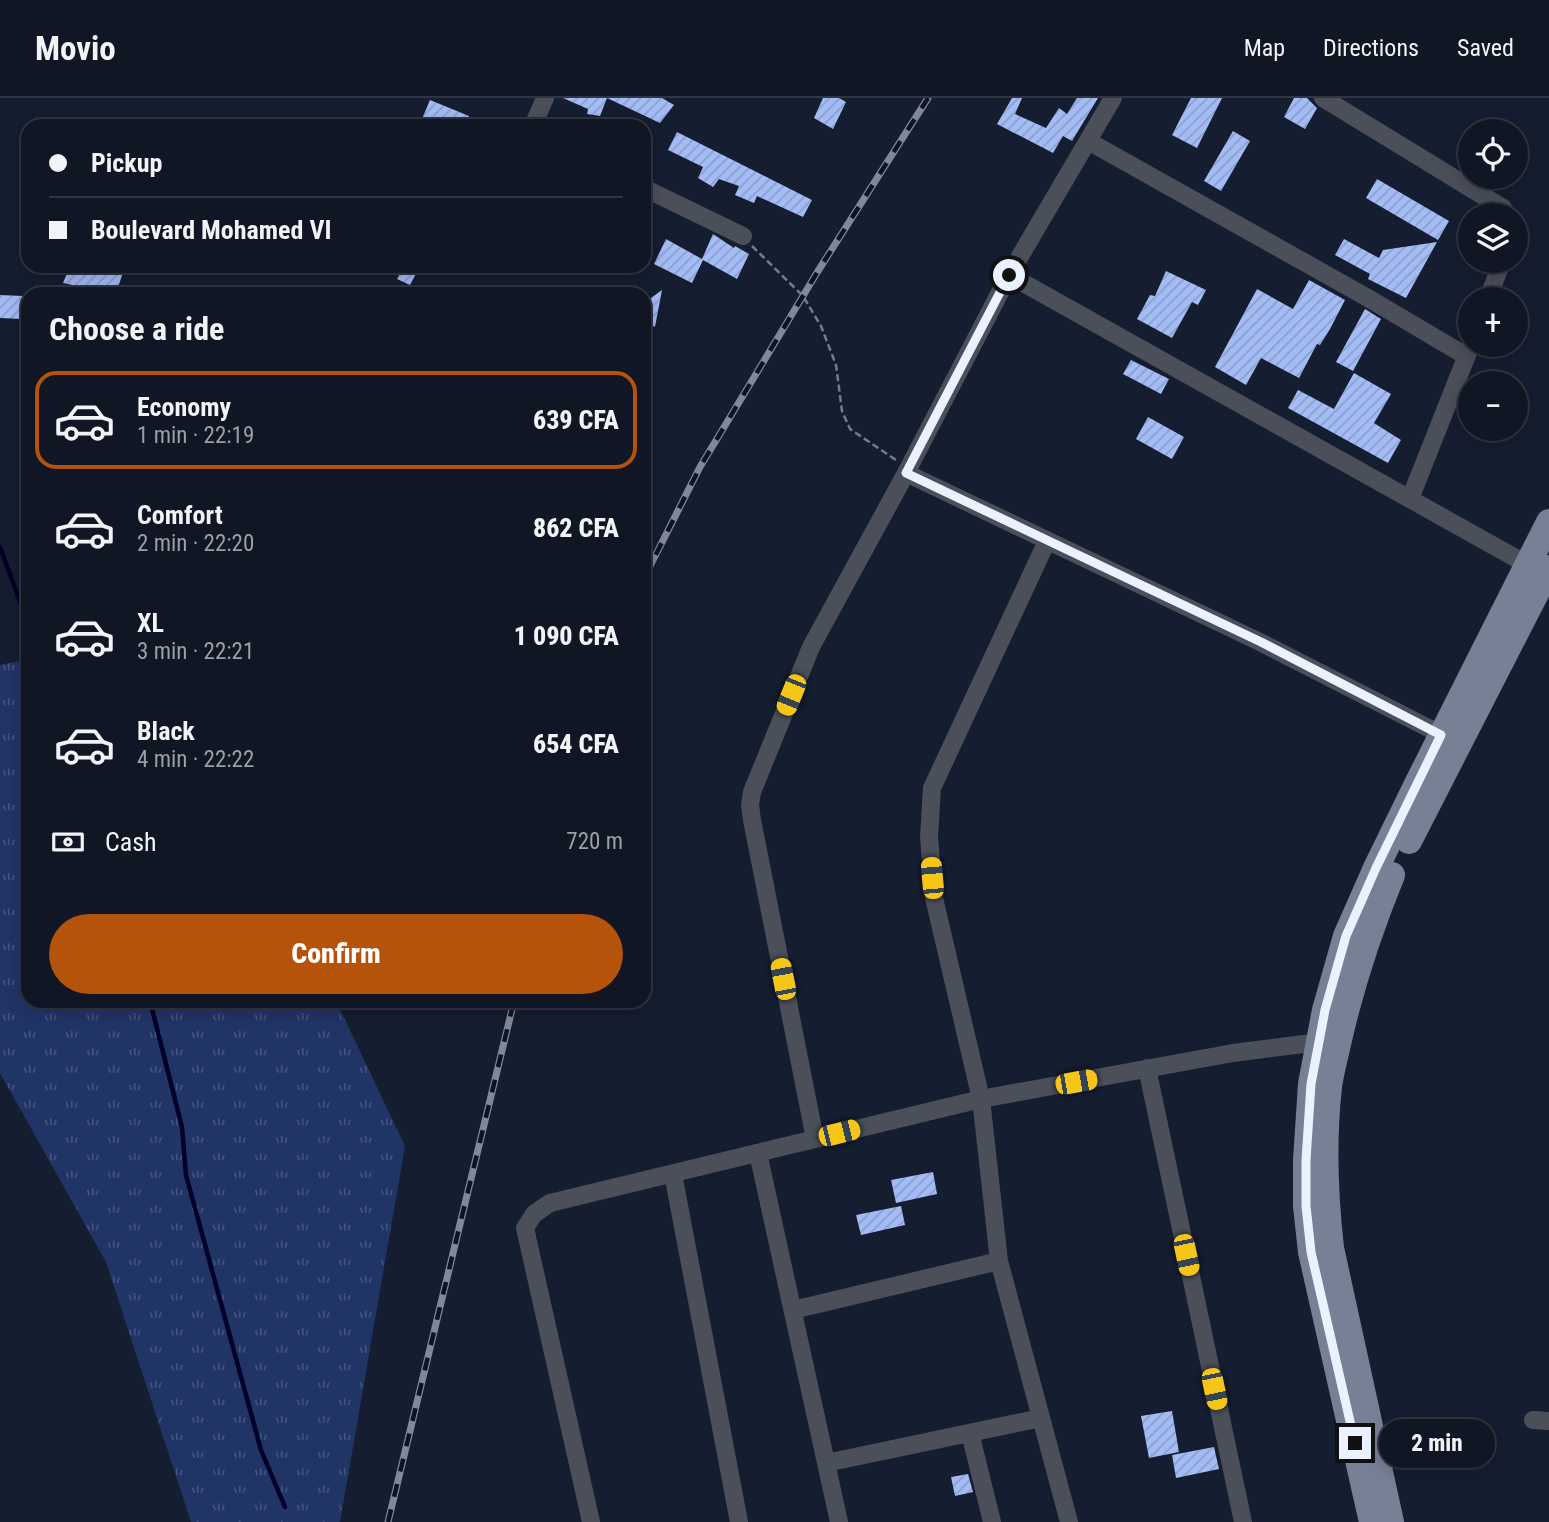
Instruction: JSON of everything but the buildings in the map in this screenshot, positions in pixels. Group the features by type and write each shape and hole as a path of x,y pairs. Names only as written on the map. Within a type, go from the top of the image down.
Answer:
{"main road":[{"path":"1391,1522 1331,1248 1325,1158 1329,1085 1347,1004 1365,942 1392,873 1543,571 1549,522"},
{"path":"1372,1522 1311,1252 1306,1206 1306,1160 1311,1084 1325,1010 1346,936 1376,868 1441,735 1543,571"}],"street":[{"path":"536,119 545,98"},
{"path":"815,1139 750,805 752,792 811,647 906,473 1009,275 1113,98"},
{"path":"1323,98 1495,203"},
{"path":"1088,141 1368,298 1458,345"},
{"path":"651,191 743,236"},
{"path":"1009,275 1543,571"},
{"path":"1410,499 1467,357"},
{"path":"906,473 1261,642 1441,735"},
{"path":"1047,541 932,788 929,837 934,898 981,1099 999,1261 1069,1522"},
{"path":"592,1522 525,1228 534,1213 550,1203 981,1099 1233,1052 1320,1042"},
{"path":"1146,1068 1242,1522"},
{"path":"758,1153 839,1522"},
{"path":"673,1174 739,1522"},
{"path":"793,1310 999,1261"},
{"path":"827,1463 1041,1418"},
{"path":"970,1433 992,1522"}],"path":[{"path":"743,236 803,296 821,327 836,365 842,411 850,429 895,459 906,473"}],"green space":[{"path":"21,660 21,1008 339,1008 405,1146 340,1522 191,1522 106,1262 0,1073 0,665"}],"waterway":[{"path":"0,547 21,604"},
{"path":"152,1008 182,1127 186,1175 261,1450 285,1507"}],"railway":[{"path":"651,564 700,467 818,271 928,98"},
{"path":"388,1522 512,1008"}],"route":[{"path":"1009,275 906,473 1261,642 1441,735 1346,936 1325,1010 1311,1084 1306,1160 1306,1206 1311,1252 1355,1443"}]}
